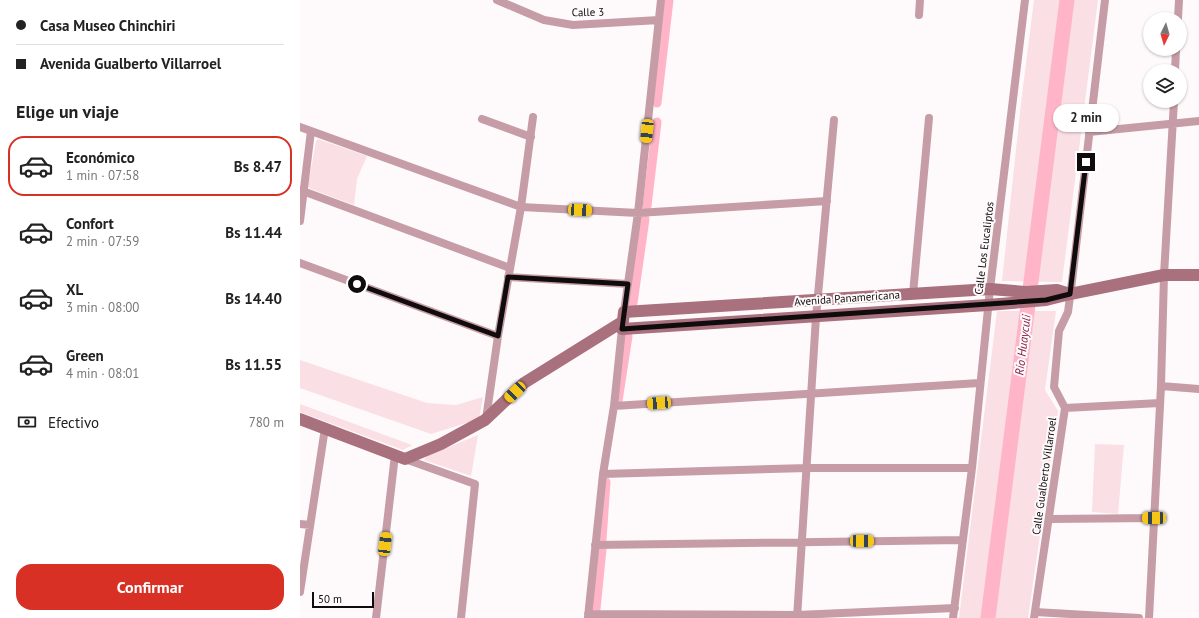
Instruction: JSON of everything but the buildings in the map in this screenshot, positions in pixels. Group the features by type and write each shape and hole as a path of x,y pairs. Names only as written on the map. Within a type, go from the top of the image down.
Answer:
{"main road":[{"name":"Avenida Panamericana","path":"623,321 816,317 988,305 1026,296 1070,294 1164,275 1199,276"},
{"name":"Avenida Panamericana","path":"400,457 441,444 486,420 524,383 623,321 818,300 990,289 1026,296"},
{"path":"300,419 400,457"}],"street":[{"name":"Calle 3","path":"497,0 544,20 573,25 659,20"},
{"path":"661,0 638,213 623,321 614,406 602,474 588,616 857,615 955,608"},
{"path":"919,15 920,0"},
{"name":"Calle Los Eucaliptos","path":"953,618 972,468 979,383 1025,0"},
{"name":"Calle Gualberto Villarroel","path":"1034,615 1050,519 1065,408 1054,387 1059,331 1068,312 1105,0"},
{"path":"1178,12 1179,0"},
{"path":"1149,618 1161,386 1164,275 1174,108"},
{"path":"486,420 498,336 521,207 533,117"},
{"path":"482,118 531,137"},
{"path":"913,294 929,118"},
{"path":"797,616 816,317 834,120"},
{"path":"1089,132 1199,121"},
{"path":"300,127 521,207 638,213 827,201"},
{"path":"300,221 302,191 312,131"},
{"path":"302,191 510,268"},
{"path":"300,263 498,336"},
{"path":"508,277 628,284"},
{"path":"614,406 979,383"},
{"path":"1161,386 1199,389"},
{"path":"1065,408 1160,403"},
{"path":"300,592 325,428"},
{"path":"376,618 400,457 475,484 461,618"},
{"path":"602,474 807,468 972,468"},
{"path":"1050,519 1154,518"},
{"path":"300,524 310,525"},
{"path":"595,545 963,540"},
{"path":"1034,615 1139,618"}],"shaded area":[{"path":"1034,0 1098,0 1062,282 1002,281 1021,103"},
{"path":"318,139 367,156 357,179 354,205 311,189 308,186 316,141"},
{"path":"997,311 1056,311 1045,390 1058,411 1028,618 959,618"},
{"path":"300,360 427,403 456,405 483,397 479,419 431,434 300,388"},
{"path":"300,404 412,445 403,450 300,412"},
{"path":"478,435 471,476 424,460 427,456"},
{"path":"1095,444 1124,445 1118,514 1092,512"}],"waterway":[{"path":"657,103 669,0"},
{"name":"Río Huayculi","path":"988,618 1067,0"},
{"path":"647,206 657,122"},
{"path":"633,303 645,219"},
{"path":"618,401 628,336"},
{"path":"602,540 606,482"},
{"path":"596,609 602,549"}],"route":[{"path":"357,284 498,336 508,277 628,284 622,329 816,317 1046,300 1070,294 1086,162"}]}
